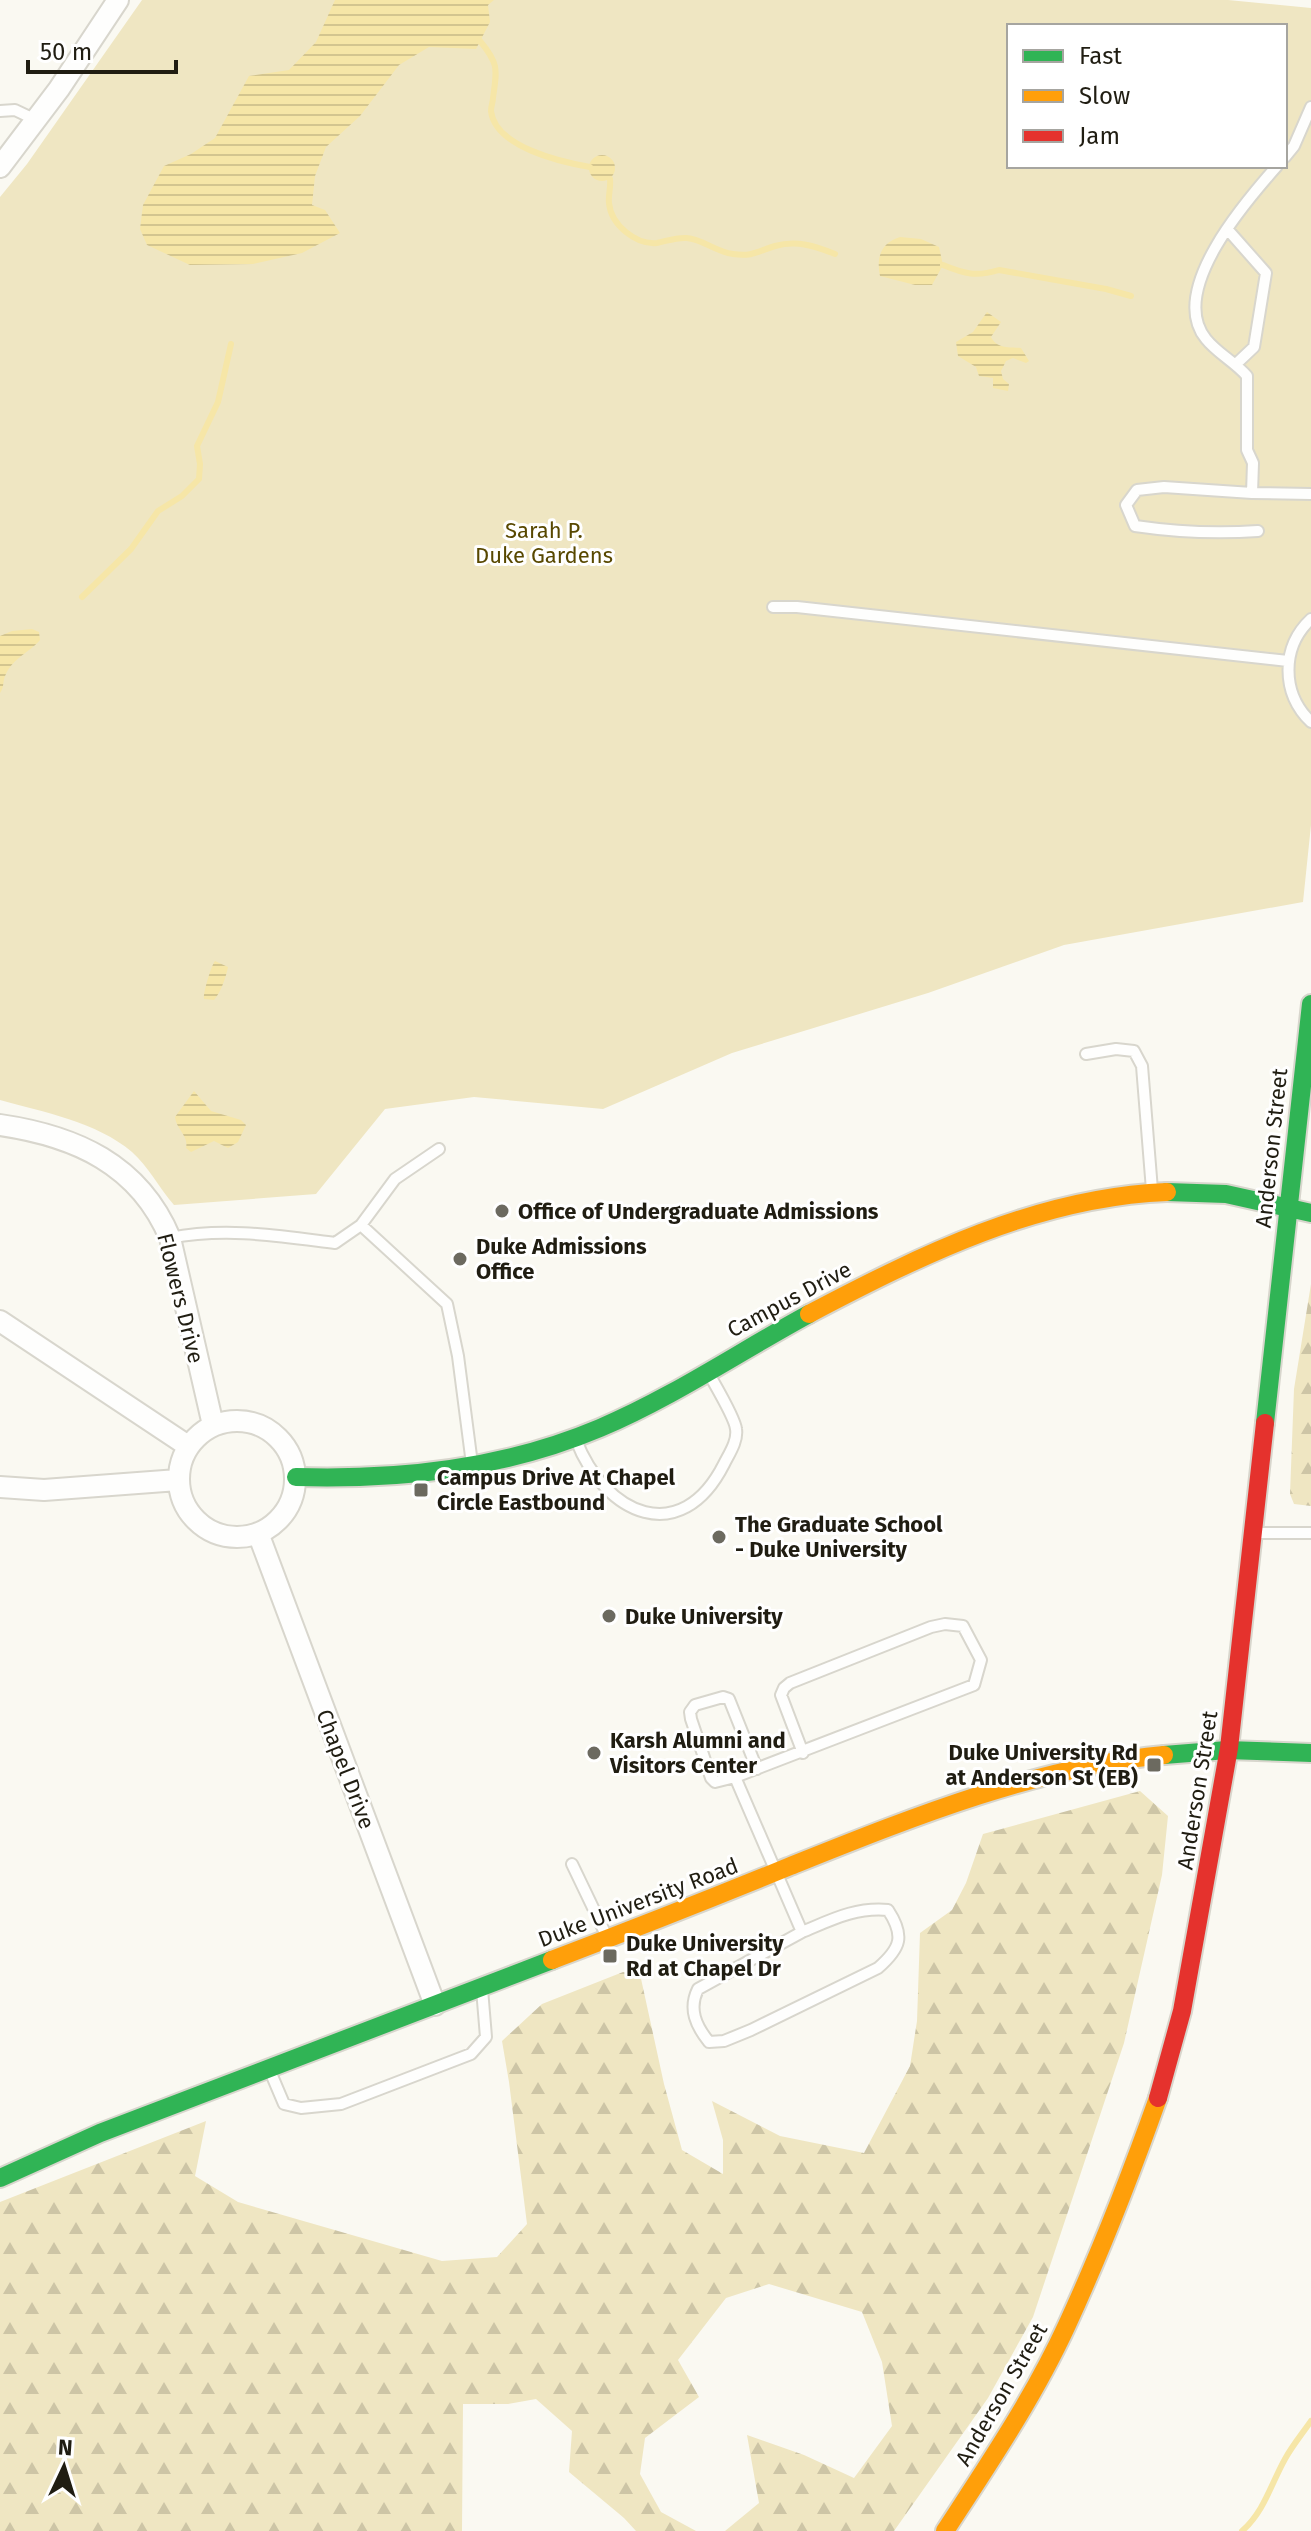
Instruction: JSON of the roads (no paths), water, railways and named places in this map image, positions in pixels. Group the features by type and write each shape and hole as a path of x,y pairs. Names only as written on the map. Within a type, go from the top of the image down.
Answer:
{"street":[{"path":"0,167 118,0"},
{"name":"Anderson Street","path":"945,2531 1003,2441 1066,2327 1143,2137 1167,2071 1182,2011 1229,1748 1311,1004"},
{"name":"Flowers Drive","path":"0,1125 47,1133 78,1145 103,1159 141,1191 158,1212 170,1238 213,1425"},
{"name":"Campus Drive","path":"296,1477 406,1476 527,1454 576,1438 707,1372 815,1309 998,1225 1047,1210 1152,1192 1201,1192 1311,1213"},
{"path":"0,1321 188,1446"},
{"path":"231,1420 250,1422 268,1429 292,1458 296,1477 286,1511 273,1525 258,1533 239,1537 221,1535 204,1527 190,1514 181,1498 178,1480 180,1462 199,1433 213,1425 231,1420"},
{"path":"0,1487 44,1490 178,1480"},
{"name":"Chapel Drive","path":"258,1533 435,2005"},
{"name":"Duke University Road","path":"0,2178 100,2133 608,1939 884,1829 1068,1771 1119,1760 1229,1748 1311,1753"}],"lane":[{"path":"1287,155 1311,107"},
{"path":"0,111 15,110 36,120"},
{"path":"1252,493 1253,463 1247,450 1247,376 1206,339 1195,318 1197,288 1206,266 1238,213 1275,168"},
{"path":"1228,230 1266,273 1254,347 1236,364"},
{"path":"1258,531 1165,531 1135,526 1126,505 1137,490 1164,487 1311,494"},
{"path":"773,607 797,607 1288,661"},
{"path":"1311,619 1296,637 1288,661 1290,689 1299,709 1311,722"},
{"path":"1086,1054 1116,1049 1134,1051 1142,1066 1152,1192"},
{"path":"170,1238 199,1232 228,1232 335,1243 361,1225 395,1179 439,1149"},
{"path":"361,1225 447,1304 458,1356 472,1466"},
{"path":"576,1438 580,1451 621,1503 646,1514 673,1513 687,1506 703,1495 718,1475 736,1439 736,1426 707,1372"},
{"path":"1251,1533 1311,1533"},
{"path":"757,1769 729,1699 723,1697 695,1705 690,1712 691,1719 711,1778 715,1782 735,1777 803,1753 974,1685 981,1660 963,1626 945,1624 931,1627 790,1683 781,1695 803,1753"},
{"path":"735,1777 802,1932"},
{"path":"572,1864 608,1939"},
{"path":"871,1909 888,1910 899,1927 893,1955 878,1968 751,2030 724,2041 709,2042 699,2029 693,2011 693,2000 698,1989 802,1932 848,1912 871,1909"},
{"path":"269,2069 284,2104 301,2108 341,2104 456,2060 471,2054 486,2037 481,1987"}],"waterway":[{"path":"480,41 495,67 491,111 495,124 504,134 531,151 590,167"},
{"path":"610,179 609,203 614,219 626,232 641,241 657,243 687,238 740,255 783,244 798,244 835,254"},
{"path":"943,265 971,274 999,270 1131,296"},
{"path":"82,597 131,549 158,511 182,496 199,479 197,446 218,402 231,344"},
{"path":"1242,2531 1262,2506 1288,2454 1311,2421"}],"place":[{"name":"Office of Undergraduate Admissions","path":"502,1211"},
{"name":"Duke Admissions Office","path":"460,1259"},
{"name":"Campus Drive At Chapel Circle Eastbound","path":"421,1490"},
{"name":"The Graduate School - Duke University","path":"719,1537"},
{"name":"Duke University","path":"609,1616"},
{"name":"Karsh Alumni and Visitors Center","path":"594,1753"},
{"name":"Duke University Rd at Anderson St (EB)","path":"1154,1765"},
{"name":"Duke University Rd at Chapel Dr","path":"610,1956"}],"park label":[{"name":"Sarah P. Duke Gardens","path":"544,542"}]}
